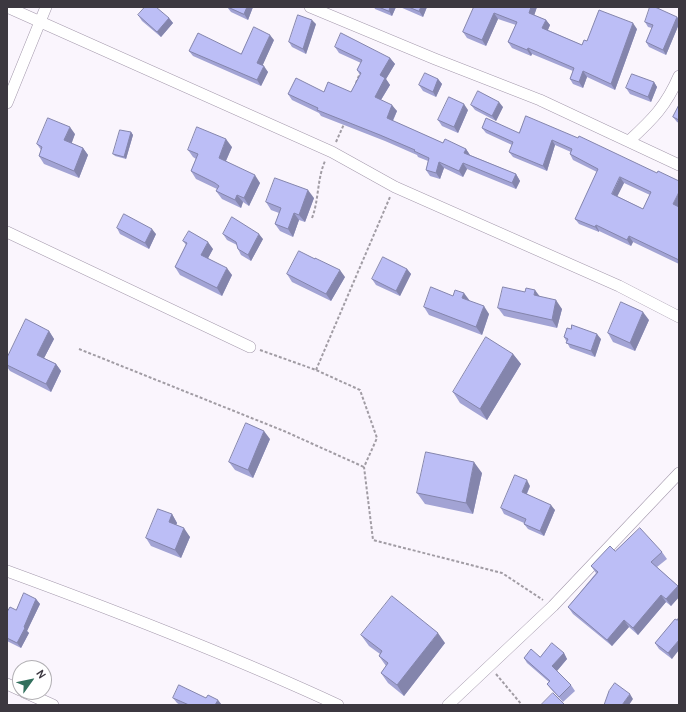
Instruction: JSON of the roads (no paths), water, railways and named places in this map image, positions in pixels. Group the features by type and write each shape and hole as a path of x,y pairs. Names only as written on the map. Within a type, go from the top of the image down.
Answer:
{"street":[{"path":"8,7 332,152 395,187 618,286 679,317"},
{"path":"7,103 46,7"},
{"path":"310,7 435,60 540,100 679,165"},
{"path":"629,141 654,118 663,107 679,76"},
{"path":"7,232 250,347"},
{"path":"448,705 553,606 679,473"},
{"path":"7,572 99,605 230,658 338,705"},
{"path":"42,700 53,705"}]}
